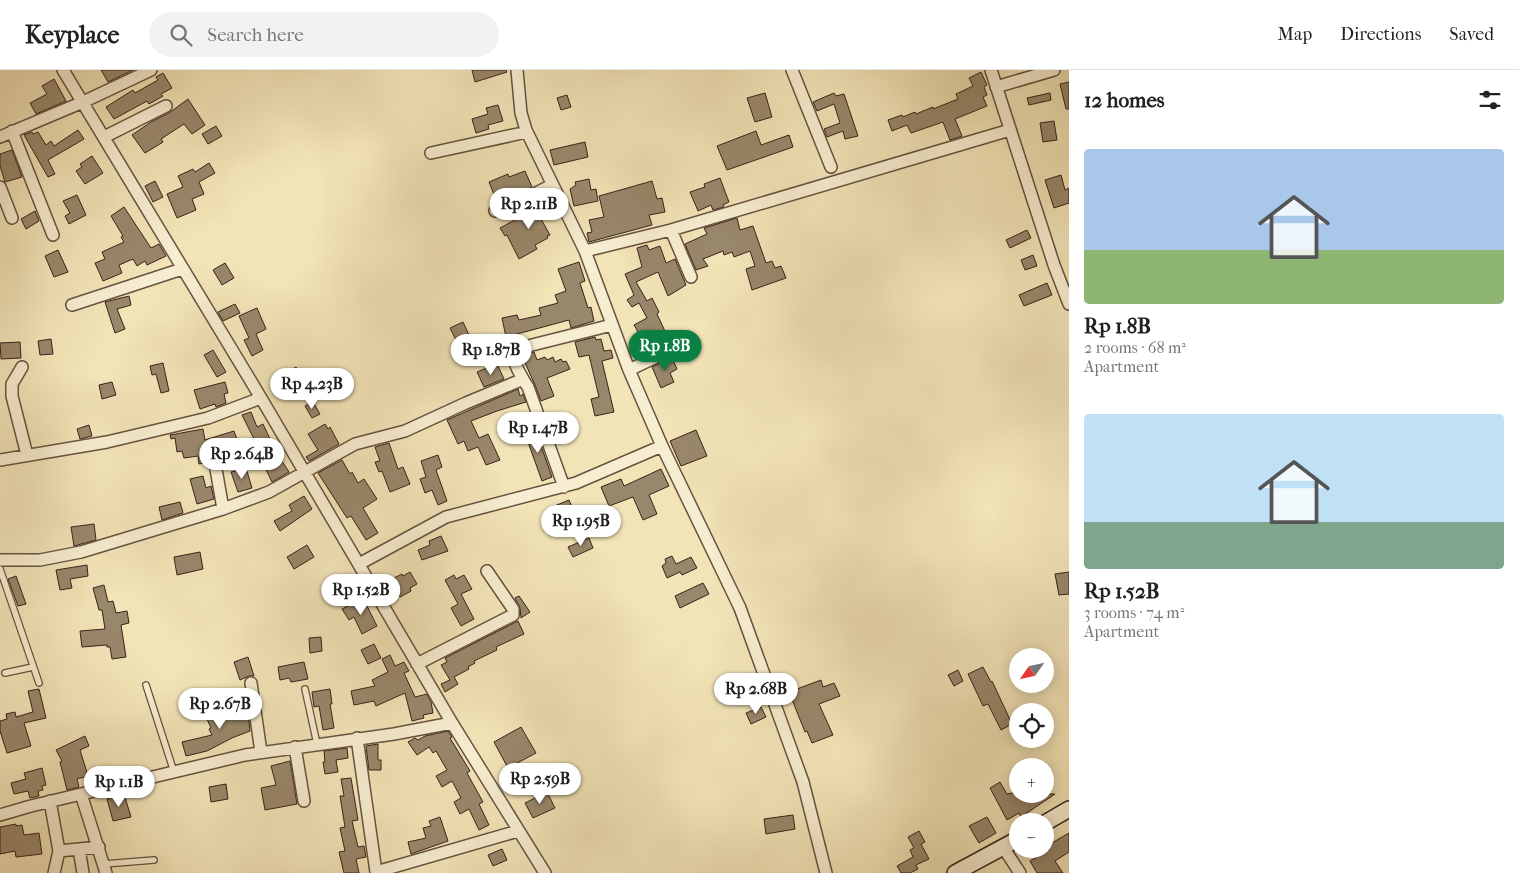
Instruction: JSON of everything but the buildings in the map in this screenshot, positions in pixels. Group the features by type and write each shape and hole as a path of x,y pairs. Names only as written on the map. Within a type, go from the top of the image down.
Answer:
{"main road":[{"path":"1054,818 1069,809"},
{"path":"955,873 1009,845"}],"street":[{"path":"63,70 261,398 452,723 545,873"},
{"path":"0,137 151,70"},
{"path":"517,70 520,113 527,132 585,251 629,370 662,446 740,608 803,782 826,873"},
{"path":"792,70 831,167"},
{"path":"990,70 1054,265 1069,304"},
{"path":"996,87 1054,70"},
{"path":"104,137 166,106"},
{"path":"585,251 672,230 1010,130"},
{"path":"12,132 53,235"},
{"path":"431,153 527,132"},
{"path":"495,211 516,204 552,185"},
{"path":"0,187 12,218"},
{"path":"672,230 691,277"},
{"path":"72,305 182,269"},
{"path":"564,487 528,387 513,359 513,354 520,347 612,324"},
{"path":"629,370 677,347"},
{"path":"22,367 12,384 12,396 27,455"},
{"path":"0,560 40,560 81,552 224,509 269,492 355,444 405,431 517,380 524,381"},
{"path":"0,460 107,442 208,418 261,398"},
{"path":"359,564 446,517 564,487 662,446"},
{"path":"216,469 224,509"},
{"path":"417,664 513,615 513,609 487,571"},
{"path":"250,683 261,752"},
{"path":"0,815 50,801 245,755 394,734 452,723"},
{"path":"357,738 376,872 518,831"},
{"path":"296,747 304,801"},
{"path":"81,794 105,868"},
{"path":"50,801 59,851 54,873"},
{"path":"59,851 99,847"},
{"path":"1004,848 1020,873"},
{"path":"78,849 83,873"}],"lane":[{"path":"0,569 38,683"},
{"path":"5,673 33,667"},
{"path":"146,685 174,772"},
{"path":"305,688 317,744"},
{"path":"105,868 154,860"}]}
